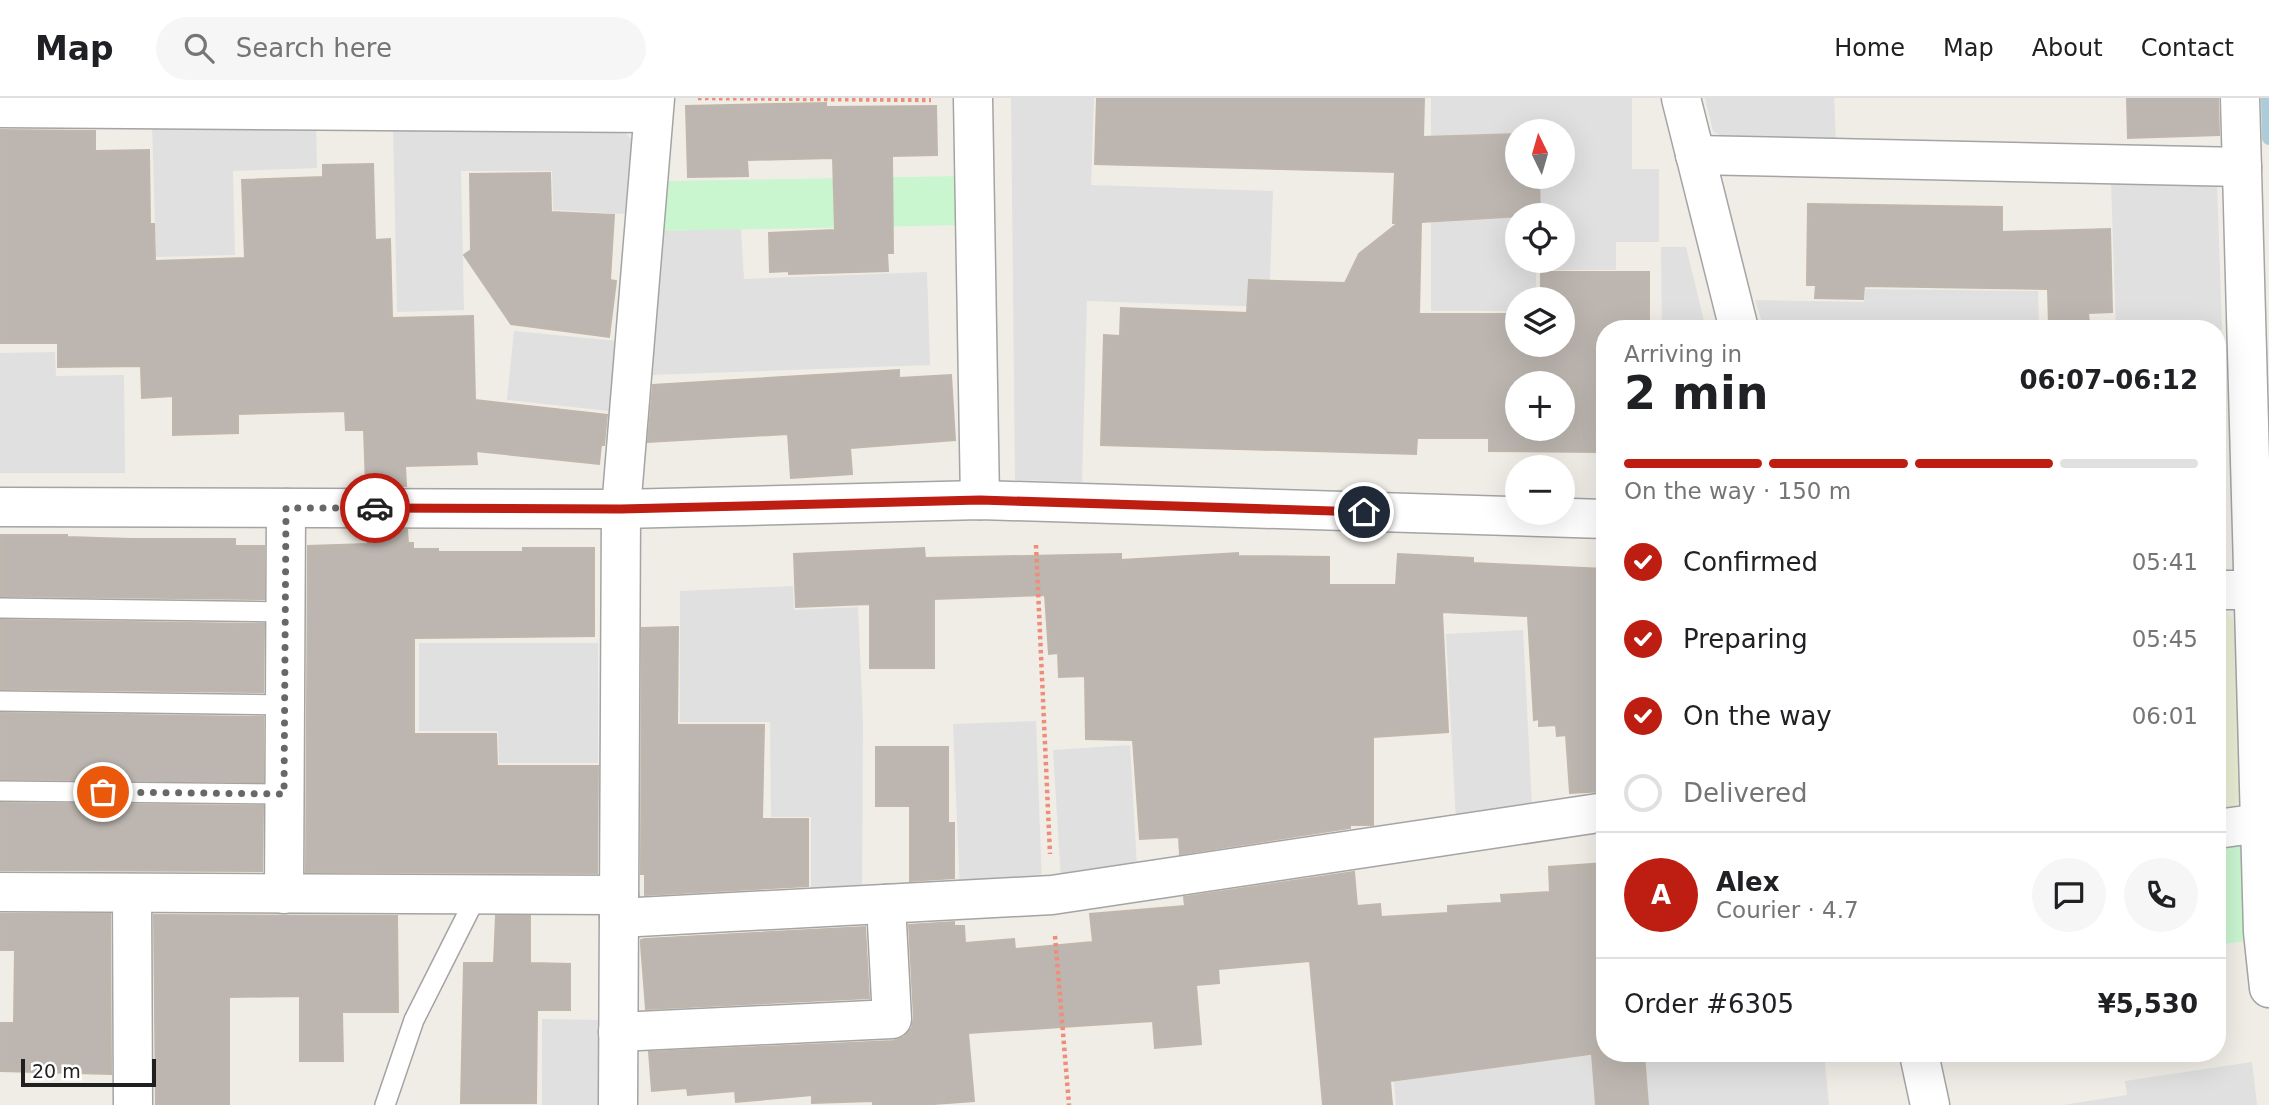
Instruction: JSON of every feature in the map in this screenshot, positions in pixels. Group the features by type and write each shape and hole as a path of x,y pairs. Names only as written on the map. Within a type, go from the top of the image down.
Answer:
{"street":[{"path":"1681,98 1737,320"},
{"path":"2240,98 2251,172 2235,590 2264,761 2260,823 2263,932 2269,988"},
{"path":"973,99 980,500"},
{"path":"0,108 118,103 653,106 621,509 618,1105"},
{"path":"1695,155 2251,172"},
{"path":"0,507 621,509 980,500 1596,519"},
{"path":"284,894 286,508"},
{"path":"0,892 477,895 619,907 886,904 1052,895 1596,813"},
{"path":"2226,828 2260,823"},
{"path":"132,893 133,1105"},
{"path":"618,1032 892,1019 886,904"},
{"path":"1921,1062 1930,1105"}],"lane":[{"path":"0,608 286,611"},
{"path":"0,701 285,705"},
{"path":"0,791 284,794"},
{"path":"385,1105 414,1020 477,895"}],"path":[{"path":"689,98 973,99"},
{"path":"1034,502 1052,895 1069,1105"}],"green space":[{"path":"965,176 966,225 664,231 669,181"},
{"path":"2226,611 2235,623 2240,800 2226,816"},
{"path":"2241,833 2246,941 2226,944 2226,836"}],"shaded area":[{"path":"1011,98 1094,98 1091,185 1273,191 1269,307 1087,301 1082,482 1015,480"},
{"path":"1431,98 1632,98 1632,169 1659,169 1659,242 1616,242 1616,270 1575,270 1575,203 1505,203 1505,273 1536,273 1536,287 1505,287 1505,311 1431,311"},
{"path":"1705,98 1834,98 1836,142 1728,140 1713,131"},
{"path":"616,122 632,140 625,214 553,210 552,171 461,171 464,310 397,312 393,124"},
{"path":"316,125 317,168 233,171 235,255 156,257 152,126"},
{"path":"2111,182 2217,185 2222,320 2116,320"},
{"path":"741,229 744,279 927,272 930,365 650,375 664,231"},
{"path":"1661,247 1686,247 1704,320 1662,320"},
{"path":"1865,289 2038,291 2039,320 1761,320 1755,300 1864,302"},
{"path":"514,331 617,341 609,411 507,400"},
{"path":"55,352 56,376 124,375 125,473 0,473 0,353"},
{"path":"793,586 794,610 858,607 863,722 862,895 811,895 811,817 771,817 770,722 680,722 680,591"},
{"path":"1523,630 1532,808 1456,820 1446,634"},
{"path":"419,643 598,643 598,763 499,763 498,731 419,731"},
{"path":"1036,721 1042,887 960,891 953,724"},
{"path":"1130,745 1137,867 1061,880 1053,750"},
{"path":"542,1019 600,1020 598,1105 542,1105"},
{"path":"1596,1025 1596,1062 1825,1062 1829,1105 1396,1105 1392,1058"},
{"path":"2252,1062 2257,1105 2063,1105 2127,1095 2125,1081"}],"building":[{"path":"1097,98 1424,98 1423,137 1505,134 1505,189 1539,189 1540,203 1505,203 1505,217 1421,222 1419,314 1505,314 1505,357 1575,357 1575,287 1541,287 1541,273 1649,272 1649,320 1596,320 1596,452 1489,451 1489,438 1417,438 1416,454 1101,445 1104,335 1120,336 1121,308 1247,313 1249,280 1345,283 1359,254 1398,223 1393,223 1395,172 1095,164"},
{"path":"2127,98 2218,98 2219,135 2128,138"},
{"path":"826,103 826,107 936,106 937,155 892,156 893,253 887,253 888,271 789,274 789,271 770,272 769,233 835,230 833,158 747,160 748,176 688,177 686,106"},
{"path":"0,130 95,131 95,151 149,150 150,224 154,224 155,261 245,258 242,180 323,177 323,165 373,164 375,240 390,239 392,318 473,316 475,400 607,415 599,464 476,451 477,464 405,466 406,486 366,486 364,430 346,430 345,411 238,414 238,433 173,435 173,396 142,398 141,366 58,367 58,343 0,343"},
{"path":"550,173 551,212 614,215 610,280 616,281 609,337 511,324 464,255 471,250 470,174"},
{"path":"1808,204 2002,207 2002,232 2110,229 2112,312 2088,313 2089,320 2049,320 2048,289 1864,286 1863,299 1815,298 1816,285 1807,285"},
{"path":"899,370 899,378 951,375 955,440 850,448 852,474 791,478 788,434 648,442 653,385"},
{"path":"368,530 407,530 408,543 413,543 413,549 438,549 438,552 523,552 523,548 594,548 594,636 414,638 414,734 496,734 497,766 598,766 597,873 306,872 308,546 368,544"},
{"path":"1,535 235,539 235,546 264,546 264,599 1,596"},
{"path":"924,548 925,558 1121,554 1121,560 1238,553 1238,556 1329,557 1329,585 1396,585 1398,554 1473,558 1473,563 1596,569 1596,792 1570,793 1566,735 1557,736 1556,725 1539,726 1539,719 1534,720 1528,616 1442,612 1448,732 1373,737 1373,825 1350,825 1350,828 1180,854 1179,837 1140,839 1133,740 1086,739 1085,676 1059,677 1058,653 1049,654 1045,595 934,599 934,668 870,668 870,604 796,607 794,554"},
{"path":"1,620 264,624 263,692 1,689"},
{"path":"678,627 677,725 764,725 762,819 808,819 808,886 645,895 645,874 641,874 642,628"},
{"path":"0,713 263,717 263,782 0,779"},
{"path":"876,747 948,747 948,823 954,823 954,878 910,881 910,806 876,806"},
{"path":"0,803 263,806 262,871 0,870"},
{"path":"1596,864 1596,1053 1390,1081 1392,1105 1323,1105 1310,961 1218,969 1219,983 1196,985 1201,1044 1155,1048 1153,1021 968,1033 974,1101 920,1105 873,1105 873,1101 812,1103 812,1095 736,1102 735,1091 688,1095 687,1088 652,1091 649,1052 893,1041 904,1037 912,1028 914,1018 909,925 954,922 954,926 964,926 965,943 1014,939 1015,949 1093,942 1090,914 1185,906 1184,897 1354,872 1357,906 1380,904 1381,917 1448,913 1448,906 1502,903 1501,895 1550,892 1549,867"},
{"path":"0,914 110,914 111,1074 0,1071 0,1023 14,1023 15,950 0,950"},
{"path":"154,915 397,916 398,1012 342,1012 343,1061 300,1061 300,996 229,997 229,1105 156,1105"},
{"path":"496,916 530,916 530,963 570,964 570,1010 537,1010 536,1103 461,1103 464,963 494,963"},
{"path":"865,927 869,998 646,1009 641,940"},
{"path":"1592,1054 1596,1054 1596,1062 1645,1062 1648,1105 1596,1105"}],"waterway":[{"path":"2268,98 2269,138"}],"way so far":[{"path":"103,792 284,794 286,508 375,508"}],"route":[{"path":"375,508 621,509 980,500 1364,512"}]}
